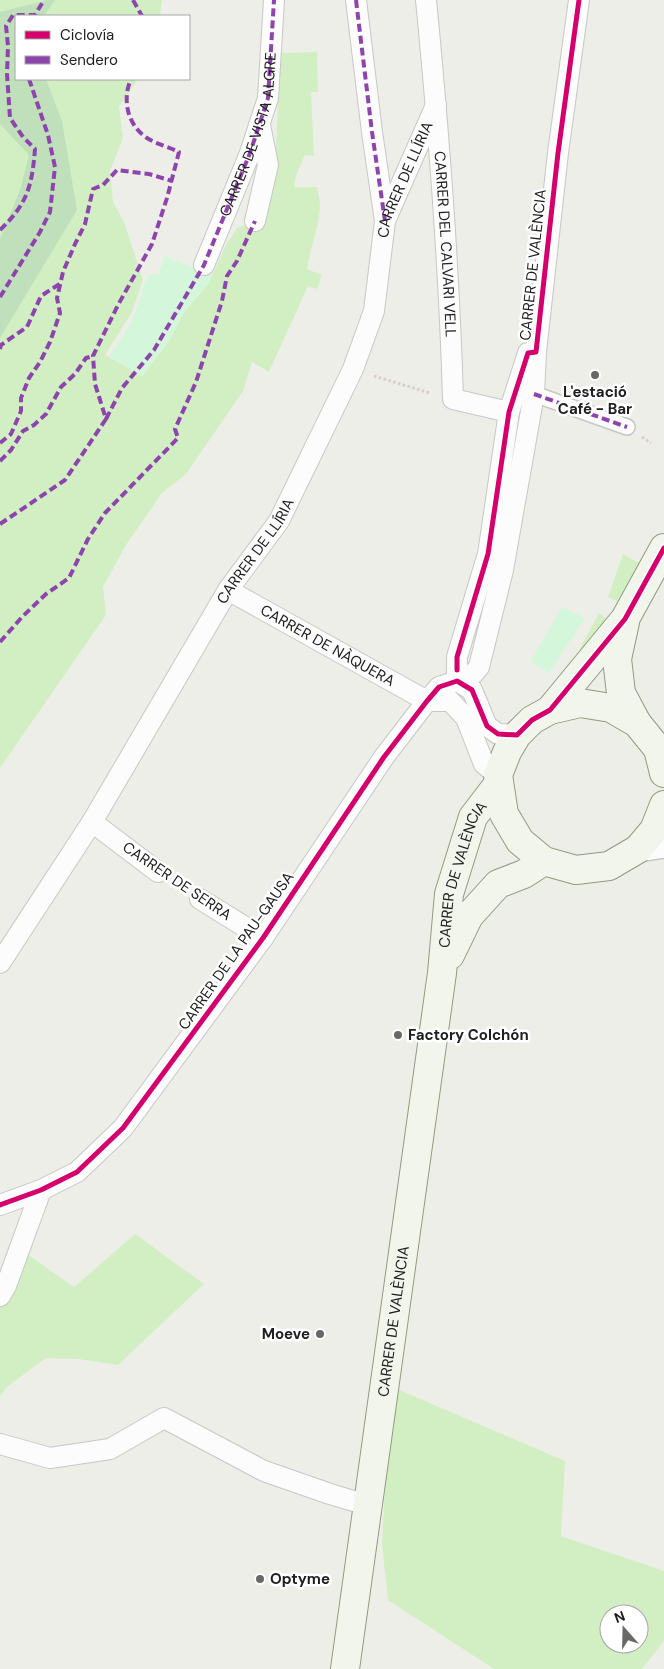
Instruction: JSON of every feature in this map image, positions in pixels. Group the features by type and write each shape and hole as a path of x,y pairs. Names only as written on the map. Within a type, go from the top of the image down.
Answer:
{"main road":[{"path":"550,710 625,619 664,548"},
{"path":"625,619 617,659 621,692 637,723 658,750 664,772"},
{"path":"637,723 611,708 580,703 550,710 532,720 517,735 507,752 499,779 504,814 520,841 544,860 576,870 609,866 651,847 654,830 664,805"},
{"name":"CARRER DE VALÈNCIA","path":"345,1669 442,973 450,894 473,817 499,779"},
{"name":"CARRER DE VALÈNCIA","path":"442,973 469,916 498,884 524,874 544,860"}],"street":[{"name":"CARRER DE VISTA ALGRE","path":"204,265 250,153 268,98 274,0"},
{"path":"356,0 385,221"},
{"name":"CARRER DEL CALVARI VELL","path":"426,0 436,105 450,299 453,398"},
{"name":"CARRER DE VALÈNCIA","path":"536,352 528,353 508,412 488,554 456,657 462,675 479,667 503,570 534,394 536,352 558,153 580,0"},
{"name":"CARRER DE LLÍRIA","path":"0,963 92,822 228,590 280,521 353,369 374,311 385,221 436,105"},
{"path":"255,221 268,165 260,122"},
{"path":"534,394 627,427"},
{"path":"453,398 508,412"},
{"name":"CARRER DE NÀQUERA","path":"228,590 427,701"},
{"path":"427,701 439,687 462,675 472,690 487,726 498,734 517,735"},
{"path":"427,701 450,701 466,718 484,764 499,779"},
{"name":"CARRER DE LA PAU-GAUSA","path":"0,1205 41,1190 77,1172 123,1128 263,938 384,757 427,701"},
{"name":"CARRER DE SERRA","path":"92,822 158,872"},
{"name":"CARRER DE SERRA","path":"200,899 263,938"},
{"path":"0,1296 6,1286 41,1190"},
{"path":"0,1444 50,1458 110,1449 164,1418 264,1471 367,1505"}],"path":[{"path":"353,369 412,388 453,398"}],"green space":[{"path":"0,0 162,0 160,15 15,15 15,80 137,80 119,107 123,138 110,171 113,202 124,222 143,280 132,312 105,355 142,376 169,341 184,312 208,284 227,243 237,228 255,221 275,173 280,53 317,52 318,92 311,92 314,156 305,155 296,176 294,187 317,187 320,204 319,215 307,269 322,275 317,289 308,286 269,372 252,362 243,391 186,474 162,493 126,545 103,587 106,615 0,768"},
{"path":"47,0 55,0 45,15 15,15 15,80 46,80 62,121 77,210 0,338 0,239 20,190 29,155 0,124 0,12"},
{"path":"164,256 212,275 208,284 184,312 169,341 142,376 109,357 131,323 148,275 159,274"},
{"path":"623,554 639,563 619,602 608,597"},
{"path":"562,607 585,618 549,673 530,662"},
{"path":"599,613 608,620 561,683"},
{"path":"135,1234 204,1284 118,1365 78,1359 46,1358 7,1387 0,1396 0,1296 27,1254 74,1287"},
{"path":"390,1386 565,1461 561,1536 664,1571 664,1641 642,1669 494,1669 388,1600 382,1545"}],"marked path":[{"path":"0,230 16,212 27,194 35,149 23,137 10,118 6,26 13,15 35,15 44,0"},
{"path":"133,0 141,15"},
{"path":"106,419 122,388 154,350 204,265 250,153 268,98 274,0"},
{"path":"356,0 385,221"},
{"path":"0,297 40,232 50,212 55,167 48,135 29,80"},
{"path":"0,524 65,480 106,419 95,384 93,356 118,305 152,244 179,152 147,138 135,126 128,111 127,103 128,87 131,80"},
{"path":"0,443 11,434 21,411 21,398 29,378 50,342 60,313 57,298 63,272 85,224 93,189 103,185 117,170 149,174 172,181"},
{"path":"0,642 46,594 69,578 88,539 105,513 178,438 175,429 196,382 222,301 227,276 237,261 255,221"},
{"path":"0,349 1,345 27,327 41,296 61,283"},
{"path":"0,461 11,450 23,431 34,425 46,414 61,387 75,374 86,358 93,356"},
{"path":"534,394 627,427"}],"cycle path":[{"path":"457,670 457,657 488,554 509,412 528,353 536,352 558,153 579,0"},
{"path":"0,1205 41,1190 77,1172 123,1128 263,938 384,757 439,687 457,681 472,690 487,726 498,734 517,735 532,720 550,710 625,619 664,548"}],"place":[{"name":"L'estació Café - Bar","path":"595,375"},
{"name":"Factory Colchón","path":"398,1035"},
{"name":"Moeve","path":"320,1334"},
{"name":"Optyme","path":"260,1579"}]}
